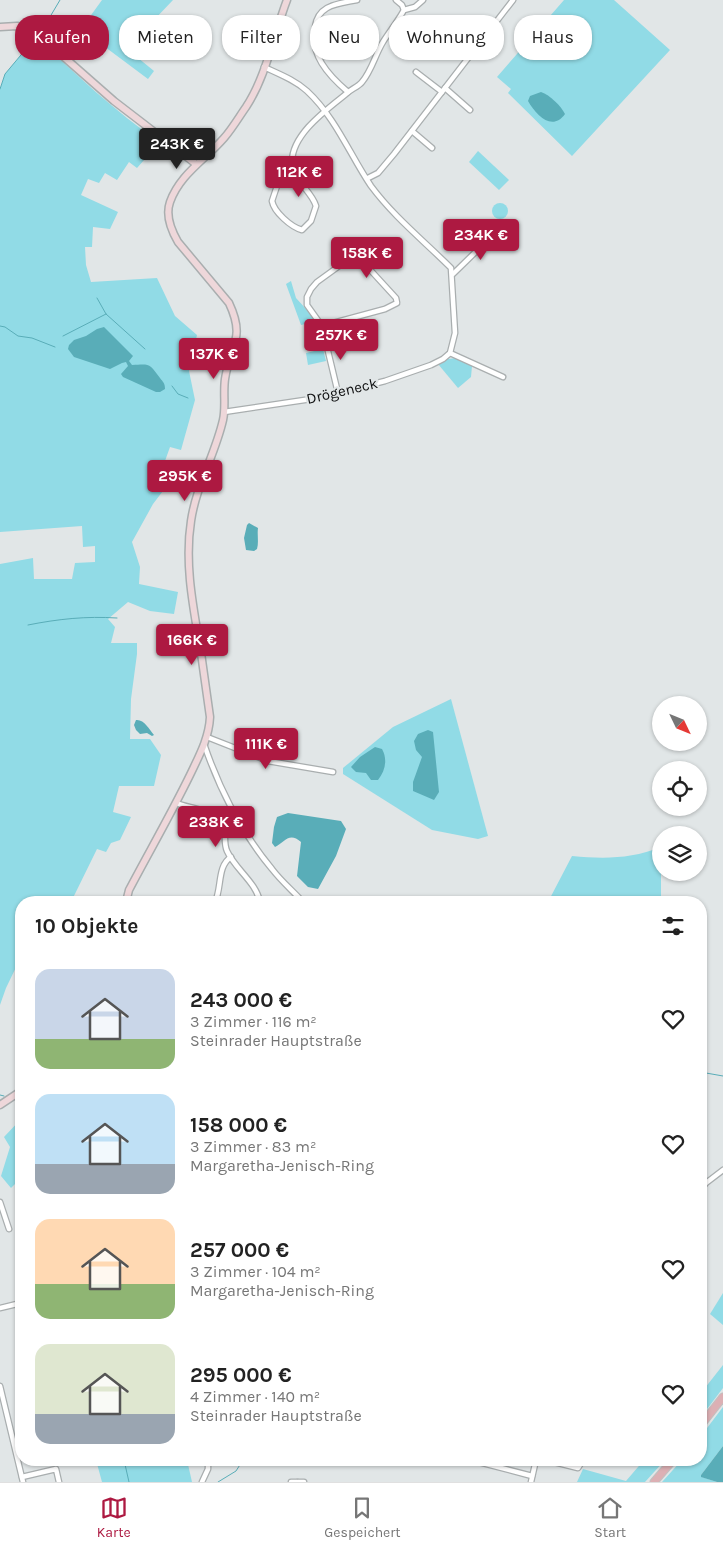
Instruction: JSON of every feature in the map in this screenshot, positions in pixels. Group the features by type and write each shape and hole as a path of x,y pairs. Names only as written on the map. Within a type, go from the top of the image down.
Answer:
{"main road":[{"path":"128,896 206,741 210,717 192,596 189,541 190,521 222,421 225,379 238,327 230,303 178,242 172,232 169,222 170,203 182,182 196,164 224,138 248,104 264,67 287,0"},
{"path":"0,26 17,26 32,30 114,101 196,164"},
{"path":"0,1105 15,1095"},
{"path":"707,1418 723,1397"},
{"path":"654,1482 668,1466"}],"street":[{"path":"348,92 323,67 313,43 314,32 316,22 322,12 329,7 357,0"},
{"path":"396,0 402,5 404,10"},
{"path":"292,165 280,176 272,201 276,210 296,228 302,230 311,221 316,206 296,177 292,165 293,151 299,138 348,92 360,84 369,72 383,42 404,10 416,7 424,0"},
{"path":"368,178 378,173 514,0"},
{"path":"264,67 292,80 307,91 345,140 370,183 388,207 451,268 453,274 455,333 450,353 503,377"},
{"path":"416,72 470,110"},
{"path":"412,130 432,148"},
{"path":"453,274 495,233"},
{"path":"322,326 385,309 397,303 396,298 363,262 355,258 346,261 317,282 311,289 307,298 307,305 322,326 338,393"},
{"name":"Drögeneck","path":"224,412 306,401 338,393 430,366 444,359 450,353"},
{"path":"206,741 268,761 333,772"},
{"path":"206,741 220,786 249,837 272,869 297,896"},
{"path":"176,803 218,818 224,827 225,846 230,857 258,896"},
{"path":"217,896 223,864 230,857"},
{"path":"707,1182 723,1170"},
{"path":"0,1202 9,1229"},
{"path":"0,1308 15,1304"},
{"path":"0,1386 15,1447"},
{"path":"20,1466 23,1480 56,1469 59,1482"},
{"path":"202,1482 208,1466"},
{"path":"494,1466 532,1476"},
{"path":"531,1482 534,1466"},
{"path":"291,1482 304,1482"}],"shaded area":[{"path":"102,0 173,0 159,15 119,15 119,57 109,50 109,15 91,15"},
{"path":"564,0 614,0 670,50 572,156 508,93 511,89 497,77 514,57 514,60 592,60 592,15 551,15"},
{"path":"17,60 61,60 112,105 160,142 137,168 129,162 117,180 105,173 99,183 88,179 81,195 118,212 110,229 93,227 92,247 85,247 86,265 91,282 157,278 175,316 197,335 189,371 195,400 181,450 170,447 165,461 182,466 153,504 132,542 140,567 139,584 178,592 174,614 150,611 128,602 108,619 115,627 111,643 137,643 131,699 130,739 150,739 161,755 154,786 119,786 113,812 131,817 120,840 111,843 106,852 97,849 74,896 15,896 15,969 0,1005 0,564 33,558 34,579 72,579 75,563 95,562 95,546 83,547 82,526 0,532 0,89 5,74"},
{"path":"123,60 141,60 154,71 148,79"},
{"path":"541,92 558,104 565,114 555,122 545,120 528,101 530,96"},
{"path":"478,151 509,180 499,190 469,162"},
{"path":"500,203 506,205 508,211 506,217 500,219 494,217 492,211 494,205"},
{"path":"291,281 296,298 317,321 301,325 286,284"},
{"path":"104,327 133,356 129,361 132,365 146,365 154,369 164,383 165,389 156,392 123,377 121,374 128,366 126,362 110,369 74,357 68,349 74,340"},
{"path":"323,349 326,361 308,365 306,353"},
{"path":"456,358 472,366 471,377 458,388 438,364 448,359"},
{"path":"249,523 258,528 258,546 254,551 246,550 244,538"},
{"path":"451,699 488,836 478,839 432,830 343,774 343,768 393,727"},
{"path":"136,720 144,723 154,735 140,734 134,725"},
{"path":"428,730 433,732 439,792 434,800 413,791 413,782 422,757 416,750 414,741 418,734"},
{"path":"375,747 382,749 385,765 378,780 371,780 366,773 356,772 351,767 360,757"},
{"path":"217,811 232,814 242,829 236,831 227,830 215,814"},
{"path":"288,813 341,821 346,829 336,856 318,889 308,887 297,876 301,842 290,838 275,847 272,843 277,817"},
{"path":"652,850 652,881 661,881 661,896 551,896 572,856 595,858 639,854"},
{"path":"15,1125 15,1184 11,1188 1,1176 10,1147 4,1137"},
{"path":"723,1293 723,1325 710,1314"},
{"path":"723,1365 723,1388 707,1409 707,1385"},
{"path":"723,1407 723,1446 701,1475 717,1482 662,1482 677,1466 707,1466 707,1428"},
{"path":"723,1446 723,1482 701,1477 701,1475"},
{"path":"98,1466 188,1466 192,1482 102,1482"},
{"path":"639,1466 660,1466 645,1482 577,1482 583,1469 626,1481"}],"waterway":[{"path":"51,15 60,0"},
{"path":"0,89 5,74 17,60"},
{"path":"97,298 106,314 145,349"},
{"path":"63,336 106,314"},
{"path":"0,326 5,327 18,336 32,338 55,347"},
{"path":"172,386 178,394 188,398"},
{"path":"28,625 72,618 117,618"},
{"path":"707,1073 723,1076"},
{"path":"0,1095 4,1096"},
{"path":"125,1466 129,1482"},
{"path":"218,1482 236,1471 239,1466"}]}
